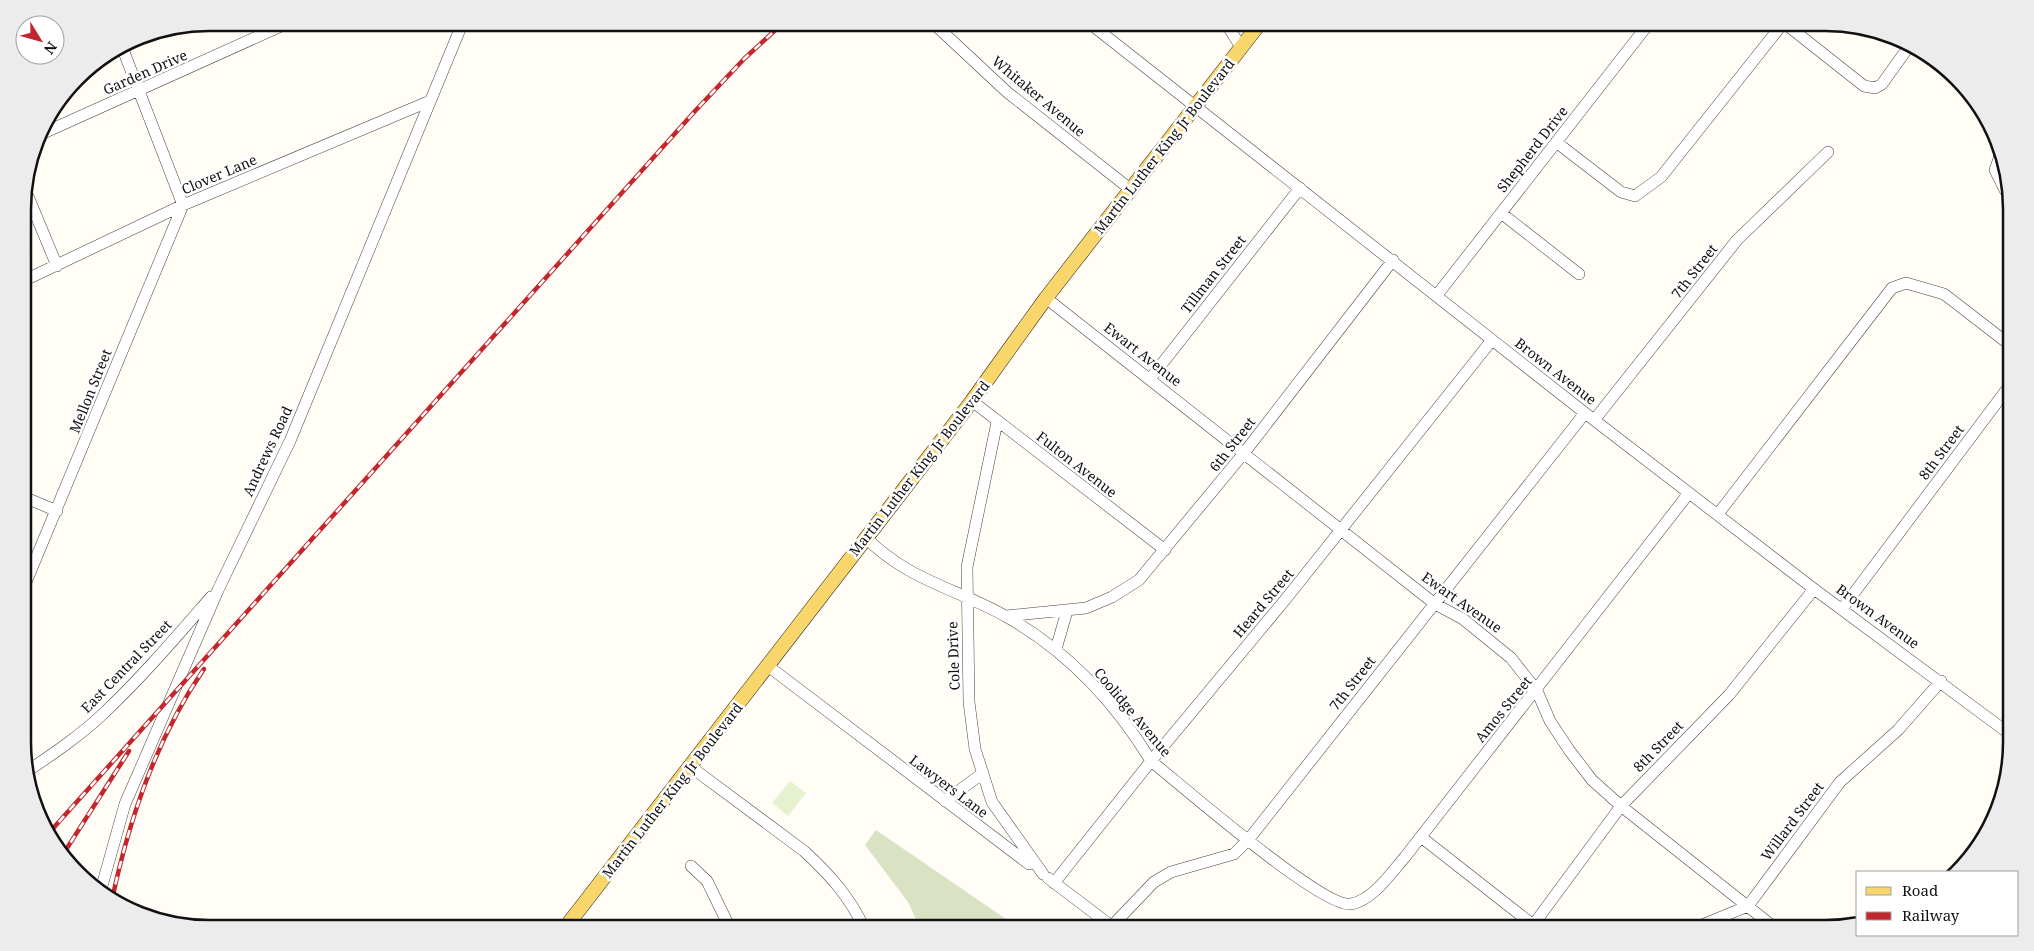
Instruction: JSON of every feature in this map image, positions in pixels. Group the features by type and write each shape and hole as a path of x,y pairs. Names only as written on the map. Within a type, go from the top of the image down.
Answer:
{"main road":[{"name":"Martin Luther King Jr Boulevard","path":"571,920 691,767 865,537 972,401 1046,298 1254,31"}],"street":[{"name":"Garden Drive","path":"50,130 270,31"},
{"name":"Andrews Road","path":"102,884 125,804 218,590 290,441 459,31"},
{"name":"Whitaker Avenue","path":"942,31 1007,92 1130,189"},
{"name":"Brown Avenue","path":"1099,31 1194,107 1393,260 1585,413 1814,589 2003,728"},
{"path":"1231,31 1241,48"},
{"name":"Shepherd Drive","path":"1437,295 1643,31"},
{"path":"1556,142 1621,192 1636,196 1661,178 1777,31"},
{"path":"1793,31 1864,86 1875,88 1882,84 1906,51"},
{"path":"124,53 183,205"},
{"name":"Clover Lane","path":"32,277 183,205 430,101"},
{"name":"7th Street","path":"1595,419 1737,240 1828,152"},
{"path":"1997,164 1995,170 2000,180"},
{"name":"Tillman Street","path":"1150,379 1300,188"},
{"name":"Mellon Street","path":"31,570 183,205"},
{"path":"32,207 57,266"},
{"path":"1501,213 1579,274"},
{"name":"6th Street","path":"1006,616 1086,608 1112,597 1139,580 1244,453 1393,260"},
{"path":"1718,514 1892,288 1906,283 1944,294 2003,339"},
{"name":"Ewart Avenue","path":"1046,298 1436,604 1486,635 1511,658 1537,691 1550,721 1568,750 1592,780 1621,806 1766,920"},
{"name":"Heard Street","path":"1054,883 1151,761 1342,530 1492,340"},
{"name":"8th Street","path":"1842,609 2003,394"},
{"name":"Fulton Avenue","path":"972,401 1165,550"},
{"name":"7th Street","path":"1119,920 1154,882 1171,872 1234,854 1249,839 1585,413"},
{"name":"Cole Drive","path":"997,422 967,567 969,702 974,749 992,802 1024,850 1043,874"},
{"name":"Amos Street","path":"1318,891 1331,899 1350,904 1368,897 1421,836 1537,691 1689,493"},
{"path":"31,500 57,511"},
{"name":"Coolidge Avenue","path":"865,537 882,554 912,574 1006,616 1056,649 1111,704 1134,734 1151,761 1302,882 1318,891"},
{"name":"8th Street","path":"1539,920 1621,806 1729,694 1814,589"},
{"name":"East Central Street","path":"33,767 56,752 104,714 143,674 218,590"},
{"path":"1056,649 1067,611"},
{"name":"Lawyers Lane","path":"768,666 1102,920"},
{"name":"Willard Street","path":"1748,906 1840,782 1898,730 1941,681"},
{"path":"691,767 819,864 847,898 859,920"},
{"path":"946,801 982,773"},
{"path":"1421,836 1525,920"},
{"path":"691,866 707,882 726,920"},
{"path":"1714,920 1748,906"}],"green space":[{"path":"790,781 806,793 788,816 772,803"},
{"path":"876,830 1007,920 916,920 908,902 865,845"}],"railway":[{"path":"53,828 696,110 744,59 774,31"},
{"path":"114,892 127,839 147,780 172,722 204,669"},
{"path":"67,848 129,751"}]}
